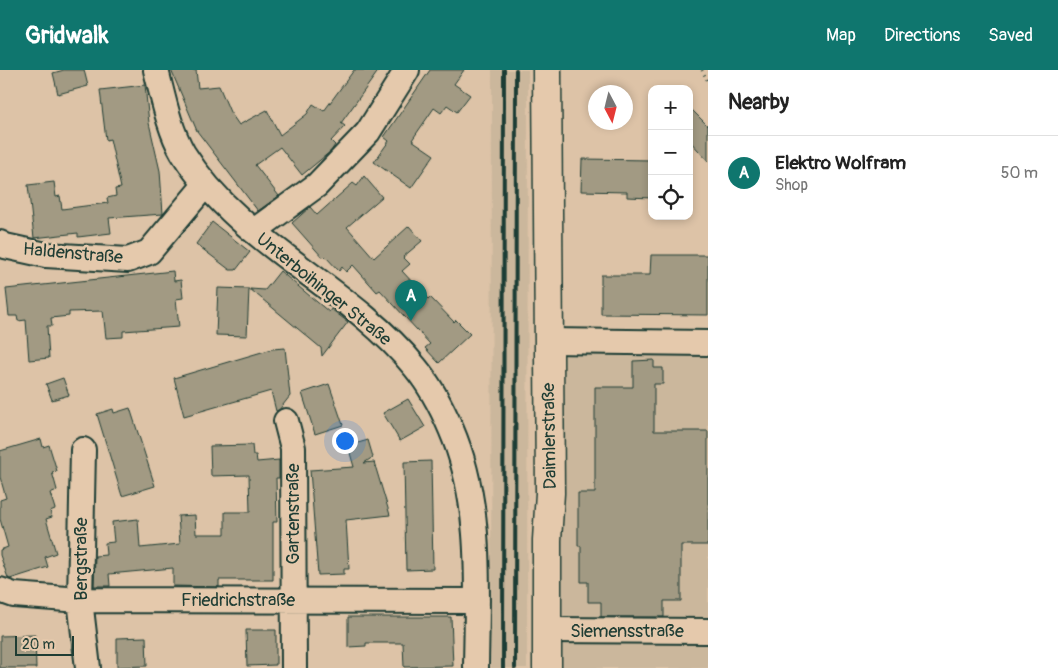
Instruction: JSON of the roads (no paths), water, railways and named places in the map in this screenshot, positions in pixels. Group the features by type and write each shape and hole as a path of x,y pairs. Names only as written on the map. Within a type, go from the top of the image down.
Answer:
{"main road":[{"name":"Daimlerstraße","path":"547,70 550,493 546,630 547,668"}],"street":[{"name":"Unterboihinger Straße","path":"156,70 166,108 182,151 206,185 254,232 367,320 415,367 436,398 455,440 468,487 476,545 476,668"},
{"path":"254,232 324,179 368,132 407,70"},
{"name":"Haldenstraße","path":"2,250 46,255 128,260 149,252 206,185"},
{"path":"548,341 708,343"},
{"name":"Gartenstraße","path":"286,421 293,448 294,668"},
{"name":"Bergstraße","path":"84,450 80,600 88,668"},
{"name":"Friedrichstraße","path":"0,590 14,595 80,600 477,601"},
{"name":"Siemensstraße","path":"546,630 708,631"}],"railway":[{"path":"503,668 504,70"},
{"path":"515,668 516,70"}],"place":[{"name":"Elektro Wolfram","path":"411,321"}]}
